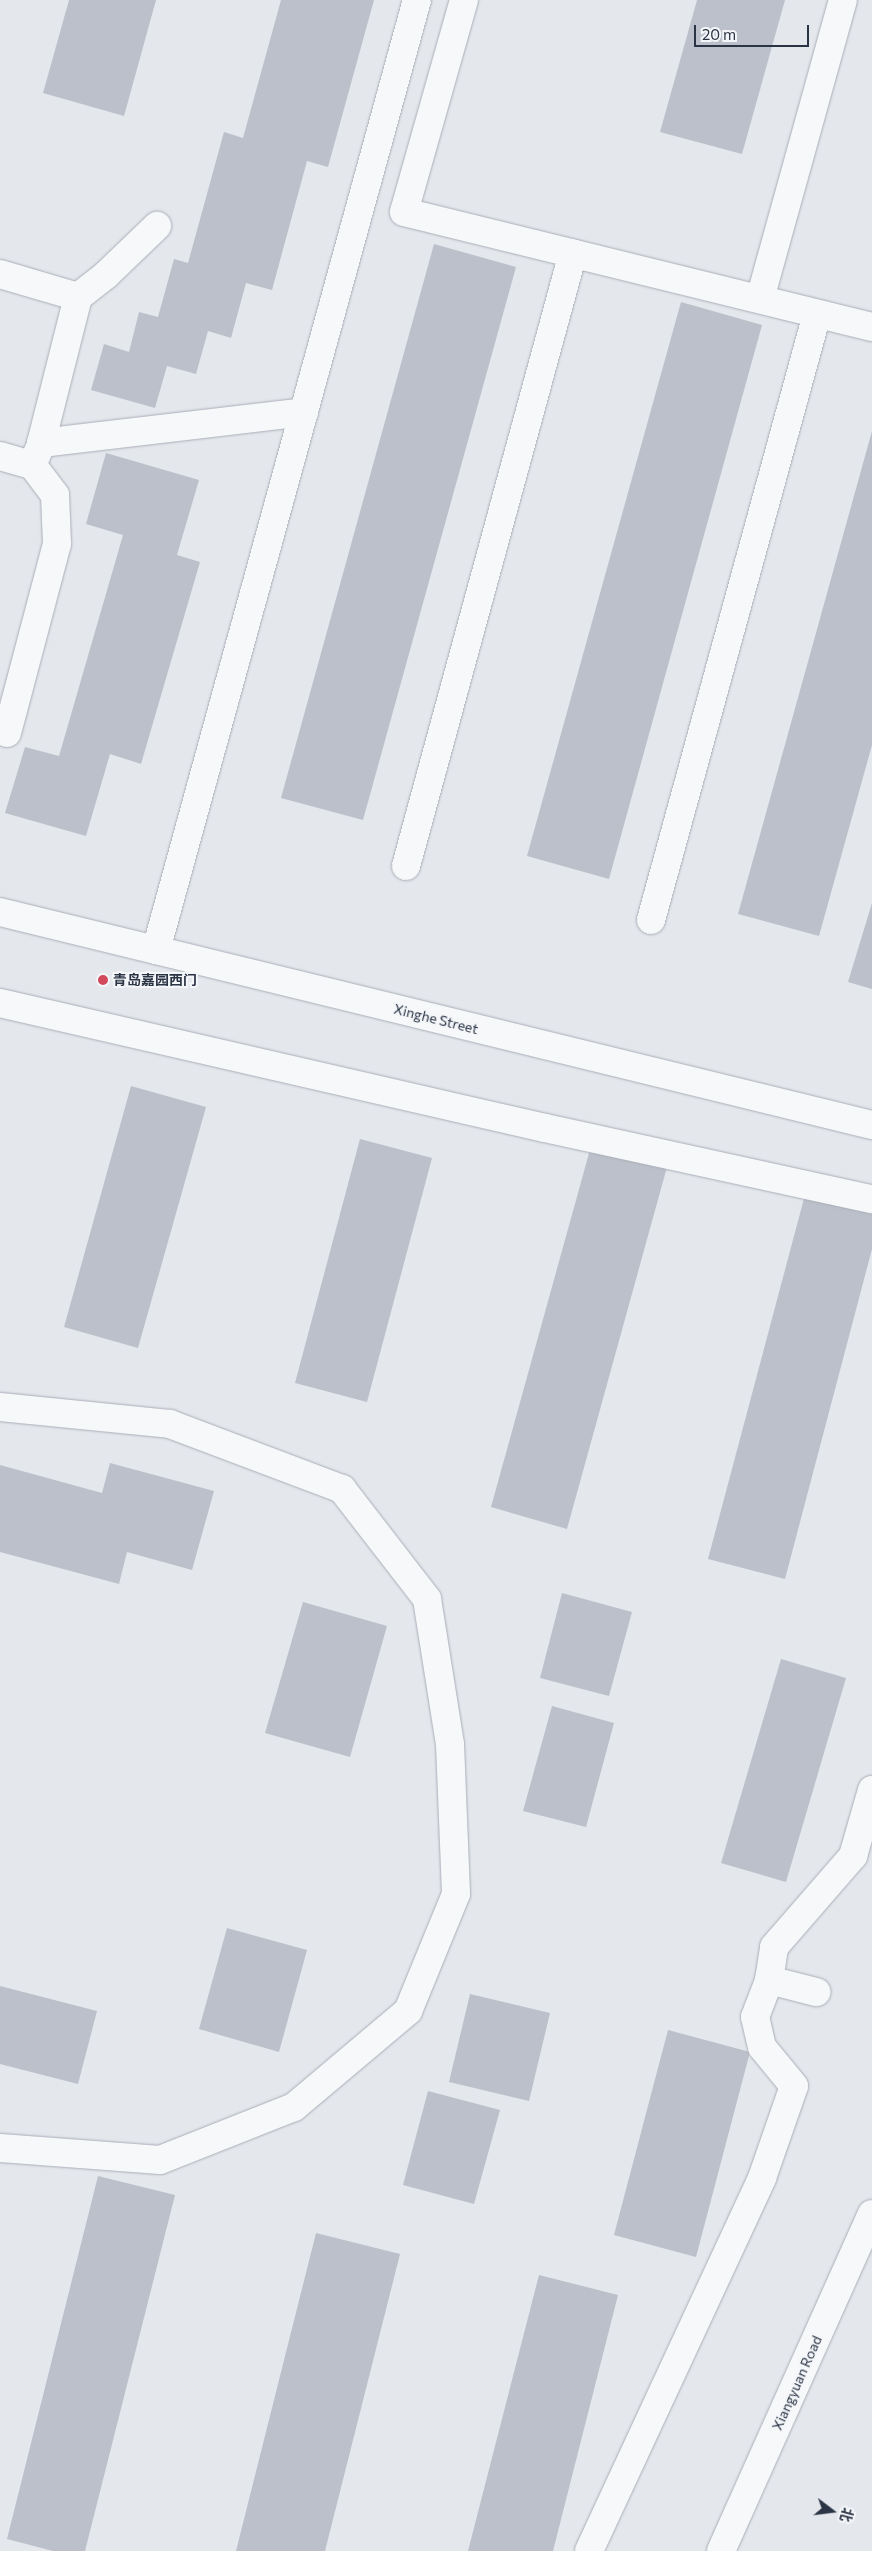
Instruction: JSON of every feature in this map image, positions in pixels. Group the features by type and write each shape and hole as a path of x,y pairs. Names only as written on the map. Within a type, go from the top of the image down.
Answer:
{"street":[{"path":"156,950 417,0"},
{"path":"464,0 404,212 872,327"},
{"path":"760,299 843,0"},
{"path":"7,732 57,544 55,495 36,454 78,296 106,276 157,226"},
{"path":"406,866 573,253"},
{"path":"0,274 78,296"},
{"path":"651,920 817,314"},
{"path":"0,456 36,454 304,412"},
{"name":"Xinghe Street","path":"0,912 872,1125"},
{"path":"0,1003 536,1126 872,1199"},
{"path":"0,1407 170,1424 342,1489 426,1599 450,1744 456,1894 408,2011 294,2107 160,2160 0,2148"},
{"path":"589,2551 762,2178 794,2086 762,2047 755,2017 769,1980 774,1947 853,1856 872,1790"},
{"path":"769,1980 816,1992"},
{"name":"Xiangyuan Road","path":"721,2551 872,2214"}],"building":[{"path":"69,0 156,0 124,116 43,93"},
{"path":"281,0 374,0 328,167 307,161 272,290 246,283 231,338 208,331 196,374 167,366 155,408 91,390 104,344 129,352 139,312 158,317 174,259 188,263 224,132 243,138"},
{"path":"697,0 785,0 742,154 660,132"},
{"path":"434,244 516,267 363,820 281,798"},
{"path":"681,302 762,325 609,879 527,856"},
{"path":"872,431 872,745 819,936 738,914"},
{"path":"106,453 199,480 177,555 200,562 141,764 110,754 86,836 5,813 25,747 59,756 123,535 86,524"},
{"path":"872,903 872,989 848,982"},
{"path":"131,1086 206,1107 138,1348 64,1327"},
{"path":"360,1139 432,1158 367,1402 295,1383"},
{"path":"591,1146 667,1167 567,1529 491,1507"},
{"path":"806,1191 872,1209 872,1249 785,1579 708,1559"},
{"path":"110,1463 214,1491 192,1570 127,1552 119,1584 0,1552 0,1465 102,1493"},
{"path":"562,1593 632,1612 609,1696 540,1678"},
{"path":"303,1602 387,1626 350,1757 265,1733"},
{"path":"781,1659 846,1678 786,1882 721,1863"},
{"path":"552,1706 614,1723 586,1827 523,1811"},
{"path":"227,1928 307,1950 279,2052 199,2029"},
{"path":"0,1986 97,2011 78,2084 0,2064"},
{"path":"470,1994 550,2013 529,2101 449,2082"},
{"path":"668,2030 750,2052 696,2257 614,2235"},
{"path":"428,2091 500,2110 474,2204 403,2185"},
{"path":"98,2176 175,2195 85,2551 53,2551 7,2539"},
{"path":"316,2233 400,2254 325,2551 236,2551"},
{"path":"539,2275 618,2295 553,2551 468,2551"}],"place":[{"name":"青岛嘉园西门","path":"103,980"}]}
